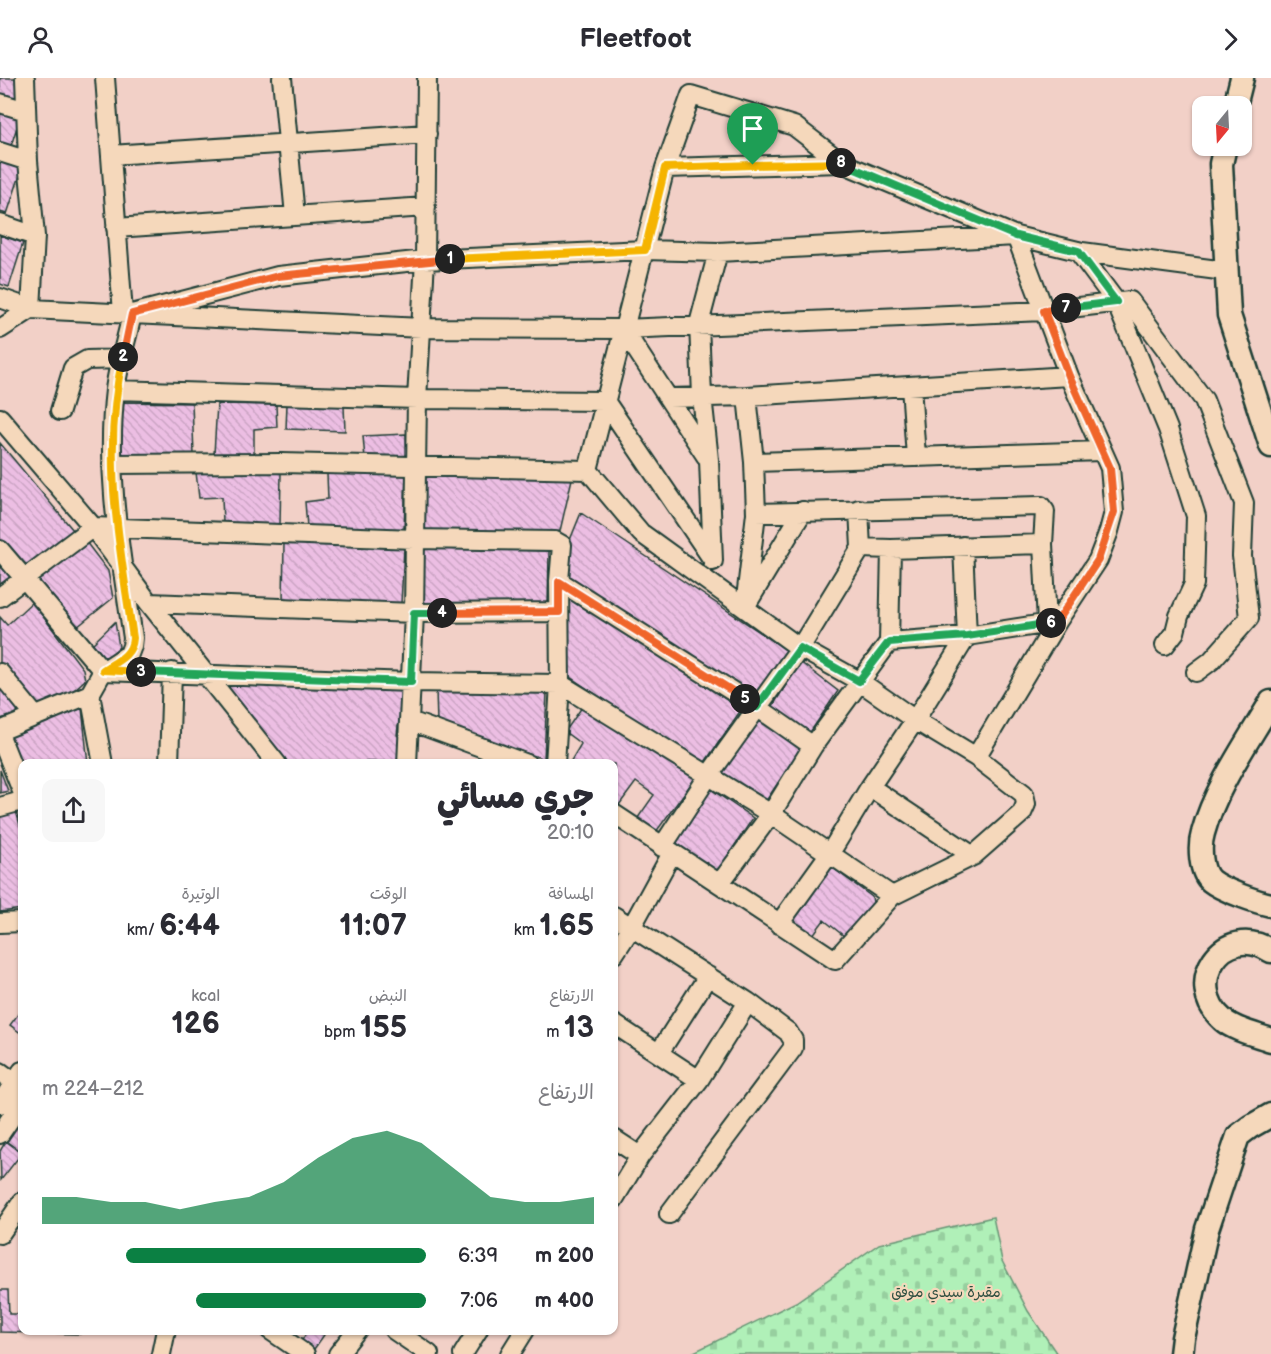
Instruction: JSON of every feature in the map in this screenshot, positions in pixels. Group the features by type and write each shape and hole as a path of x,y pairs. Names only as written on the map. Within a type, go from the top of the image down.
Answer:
{"main road":[{"path":"1237,96 1242,78"},
{"path":"1223,156 1221,164 1225,271 1229,315 1271,446"},
{"path":"1271,702 1217,797 1202,835 1202,863 1210,880 1253,900 1271,905"},
{"path":"1271,951 1261,945 1248,942 1229,947 1212,959 1206,985 1210,1003 1224,1021 1271,1040"},
{"path":"1181,1354 1207,1229 1238,1136 1271,1115"}],"street":[{"path":"25,78 28,161 35,236 31,309"},
{"path":"103,759 90,694 103,670 129,654 132,646 116,529 112,464 115,390 122,359 127,314 116,228 106,78"},
{"path":"282,78 295,216"},
{"path":"407,759 414,613 417,399 425,260 427,78"},
{"path":"588,470 665,168 691,95 794,126 842,163 1016,236 1078,251 1225,271"},
{"path":"0,103 26,111"},
{"path":"111,155 427,134"},
{"path":"0,152 28,161"},
{"path":"665,168 842,163"},
{"path":"116,228 426,207"},
{"path":"0,224 35,236"},
{"path":"127,314 278,276 425,260 645,250 718,252 1016,236"},
{"path":"976,757 1052,622 1098,560 1114,512 1110,468 1069,376 1016,236"},
{"path":"1078,251 1204,400 1244,503 1242,556 1249,618 1212,661 1196,672"},
{"path":"715,586 699,324 718,252"},
{"path":"0,298 31,309 127,314 422,328 623,329 1044,311 1123,302"},
{"path":"1123,302 1196,516 1194,584 1179,616 1175,632 1165,645"},
{"path":"0,329 31,309"},
{"path":"623,329 709,460"},
{"path":"60,411 73,368 87,360 122,359"},
{"path":"668,398 747,396 1069,376"},
{"path":"911,386 916,457"},
{"path":"115,390 417,399 605,401"},
{"path":"745,608 756,513 754,462 747,396"},
{"path":"605,401 713,560"},
{"path":"0,418 93,528 149,603 273,759"},
{"path":"754,462 1102,451"},
{"path":"112,464 281,463 588,470 641,533 800,648 859,681 915,720 976,757 1024,794 1026,804 1022,813 973,856 892,896 835,960 618,817"},
{"path":"756,513 1041,506 1045,511 1043,544 1052,622"},
{"path":"618,948 631,928 667,850 709,775 800,648 861,548 859,509"},
{"path":"745,608 803,511"},
{"path":"0,597 93,528 560,542 562,546 559,582 560,684 555,759"},
{"path":"861,548 1043,544"},
{"path":"779,924 830,853 967,636 963,546"},
{"path":"720,883 771,814 813,746 889,642 891,549"},
{"path":"0,550 103,670 411,682 560,684 771,814 892,896"},
{"path":"559,582 757,707 813,746"},
{"path":"149,603 414,613 559,612"},
{"path":"889,642 967,636 1052,622"},
{"path":"169,759 172,672"},
{"path":"0,673 35,716"},
{"path":"0,731 90,694"},
{"path":"410,721 513,759"},
{"path":"0,735 18,781"},
{"path":"870,787 973,856"},
{"path":"0,807 18,802"},
{"path":"618,919 748,1002 788,1032 793,1040 793,1048 669,1214"},
{"path":"0,923 18,922"},
{"path":"658,1053 708,976"},
{"path":"618,1192 640,1156 699,1080 748,1002"},
{"path":"618,1027 699,1080"},
{"path":"0,1104 15,1078"},
{"path":"0,1134 18,1108"},
{"path":"618,1142 640,1156"},
{"path":"0,1234 18,1208"},
{"path":"161,1354 165,1335"},
{"path":"281,1335 305,1354"},
{"path":"338,1354 353,1335"},
{"path":"401,1335 429,1354"},
{"path":"463,1354 475,1335"},
{"path":"510,1354 522,1335"}],"green space":[{"name":"مقبرة سيدي موفق","path":"993,1217 1002,1261 1028,1311 1057,1354 690,1354 796,1302 879,1244"}],"building":[{"path":"0,78 18,78 19,103 0,96"},
{"path":"0,111 20,117 11,146 0,142"},
{"path":"0,158 23,166 7,214 0,212"},
{"path":"0,235 23,243 9,287 0,284"},
{"path":"117,402 192,403 194,455 121,454"},
{"path":"217,404 276,405 277,427 254,429 254,456 214,454"},
{"path":"287,404 344,406 345,431 286,429"},
{"path":"406,434 407,459 365,459 363,436"},
{"path":"0,443 73,530 23,568 0,541"},
{"path":"196,472 281,473 280,525 223,523 222,497 199,498"},
{"path":"327,474 406,474 404,529 307,527 305,502 328,499"},
{"path":"423,474 572,479 560,531 419,532"},
{"path":"581,513 788,651 754,697 565,574 570,540"},
{"path":"86,542 108,571 113,598 77,627 35,578"},
{"path":"284,543 404,547 401,604 283,600"},
{"path":"418,547 549,551 548,604 418,604"},
{"path":"0,563 12,577 0,586"},
{"path":"567,599 591,606 741,710 703,765 571,678 566,669"},
{"path":"32,602 83,669 85,680 64,699 34,708 0,664 0,617 7,625"},
{"path":"115,622 119,647 103,662 90,646"},
{"path":"800,662 838,691 809,734 771,709"},
{"path":"230,684 402,690 402,725 398,726 397,735 401,738 400,759 284,759 227,690"},
{"path":"0,686 19,709 15,715 0,719"},
{"path":"436,689 547,692 544,759 437,723"},
{"path":"584,704 696,777 653,836 635,822 654,795 636,782 618,806 618,759 572,759 581,744 565,732"},
{"path":"82,708 87,759 18,759 18,761 8,733"},
{"path":"755,717 801,748 762,807 715,776"},
{"path":"0,770 8,791 0,793"},
{"path":"709,788 753,818 717,872 672,844"},
{"path":"16,811 18,818 18,910 0,912 0,815"},
{"path":"830,866 872,897 874,907 844,936 824,920 810,939 789,923"},
{"path":"18,1014 18,1031 10,1025"},
{"path":"18,1123 18,1150 6,1141"},
{"path":"6,1141 18,1150 18,1158 1,1180 0,1151"},
{"path":"0,1290 8,1290 9,1314 18,1314 18,1332 0,1332"},
{"path":"305,1335 324,1335 312,1352 300,1344"}],"route":[{"path":"842,163 1016,236 1078,251 1116,302 1044,311 1069,376 1110,468 1114,512 1098,560 1057,622 967,636 889,642 859,681 800,648 757,707 559,582 559,612 414,613 411,682 103,670 129,654 133,638 116,529 112,464 115,390 132,314 278,276 425,260 645,250 665,168 753,165 842,163"}]}
